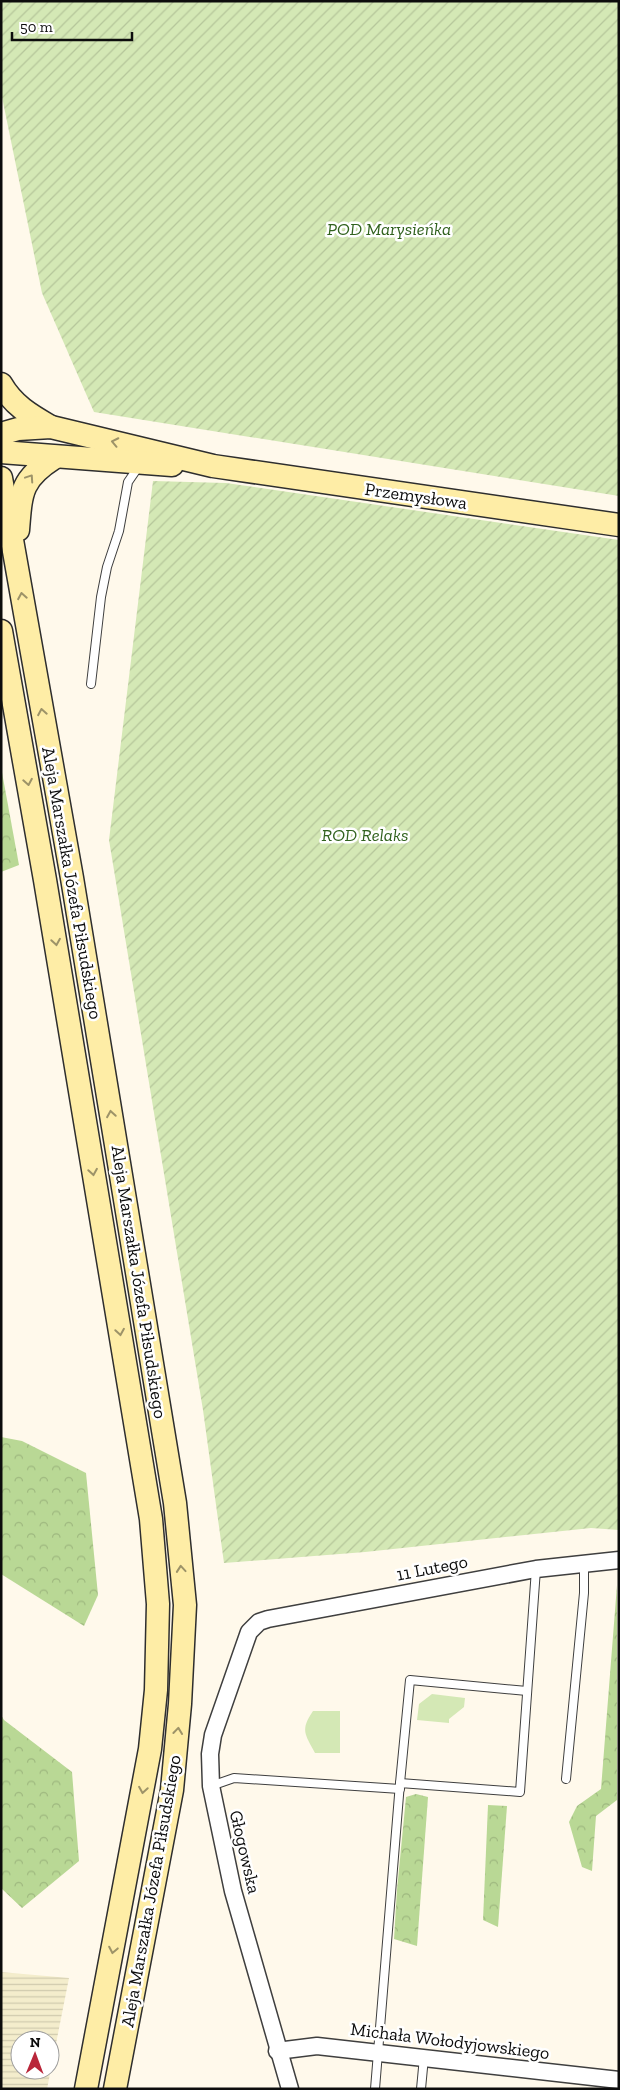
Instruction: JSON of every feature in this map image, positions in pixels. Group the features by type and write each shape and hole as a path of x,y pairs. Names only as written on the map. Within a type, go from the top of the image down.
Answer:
{"main road":[{"path":"1,384 8,396 25,412 51,427"},
{"name":"Przemysłowa","path":"1,434 18,429 51,427 142,456"},
{"name":"Przemysłowa","path":"1,452 54,458 142,456 619,526"},
{"path":"15,559 20,503 25,487 30,476 54,458"},
{"name":"Aleja Marszałka Józefa Piłsudskiego","path":"1,478 72,878 175,1502 185,1605 180,1704 172,1790 115,2089"},
{"name":"Aleja Marszałka Józefa Piłsudskiego","path":"1,631 45,880 151,1519 158,1604 156,1690 150,1748 86,2089"}],"street":[{"name":"11 Lutego","path":"255,1625 268,1619 536,1569 584,1562 619,1560"},
{"name":"Głogowska","path":"255,1625 245,1641 217,1719 210,1754 211,1786 233,1890 277,2051 290,2089"},
{"name":"Michała Wołodyjowskiego","path":"277,2051 312,2046 380,2052 619,2080"}],"lane":[{"path":"91,684 101,597 107,567 119,531 128,482 142,456"},
{"path":"566,1779 584,1593 584,1562"},
{"path":"211,1786 234,1778 520,1792 536,1569"},
{"path":"376,2089 410,1680 527,1691"},
{"path":"421,2089 424,2057"}],"shaded area":[{"path":"1,1972 69,1978 59,2030 10,2030 10,2080 49,2080 47,2089 1,2089"}],"green space":[{"name":"POD Marysieńka","path":"1,1 619,1 619,496 94,412 42,293 1,92"},
{"name":"ROD Relaks","path":"153,481 226,483 619,540 619,1530 591,1528 365,1552 224,1563 203,1410 109,840"},
{"path":"1,767 19,865 1,872"},
{"path":"1,1437 22,1441 86,1473 98,1595 84,1626 1,1574"},
{"path":"617,1585 617,1800 596,1816 592,1871 582,1867 569,1822 577,1806 601,1789"},
{"path":"432,1694 465,1698 464,1707 449,1719 449,1723 417,1720 419,1704"},
{"path":"313,1711 340,1711 340,1753 315,1753 305,1732 306,1723"},
{"path":"1,1715 4,1720 72,1772 79,1861 22,1908 1,1888"},
{"path":"416,1794 428,1797 417,1946 394,1939 406,1797"},
{"path":"488,1805 507,1806 498,1927 483,1920"}]}
